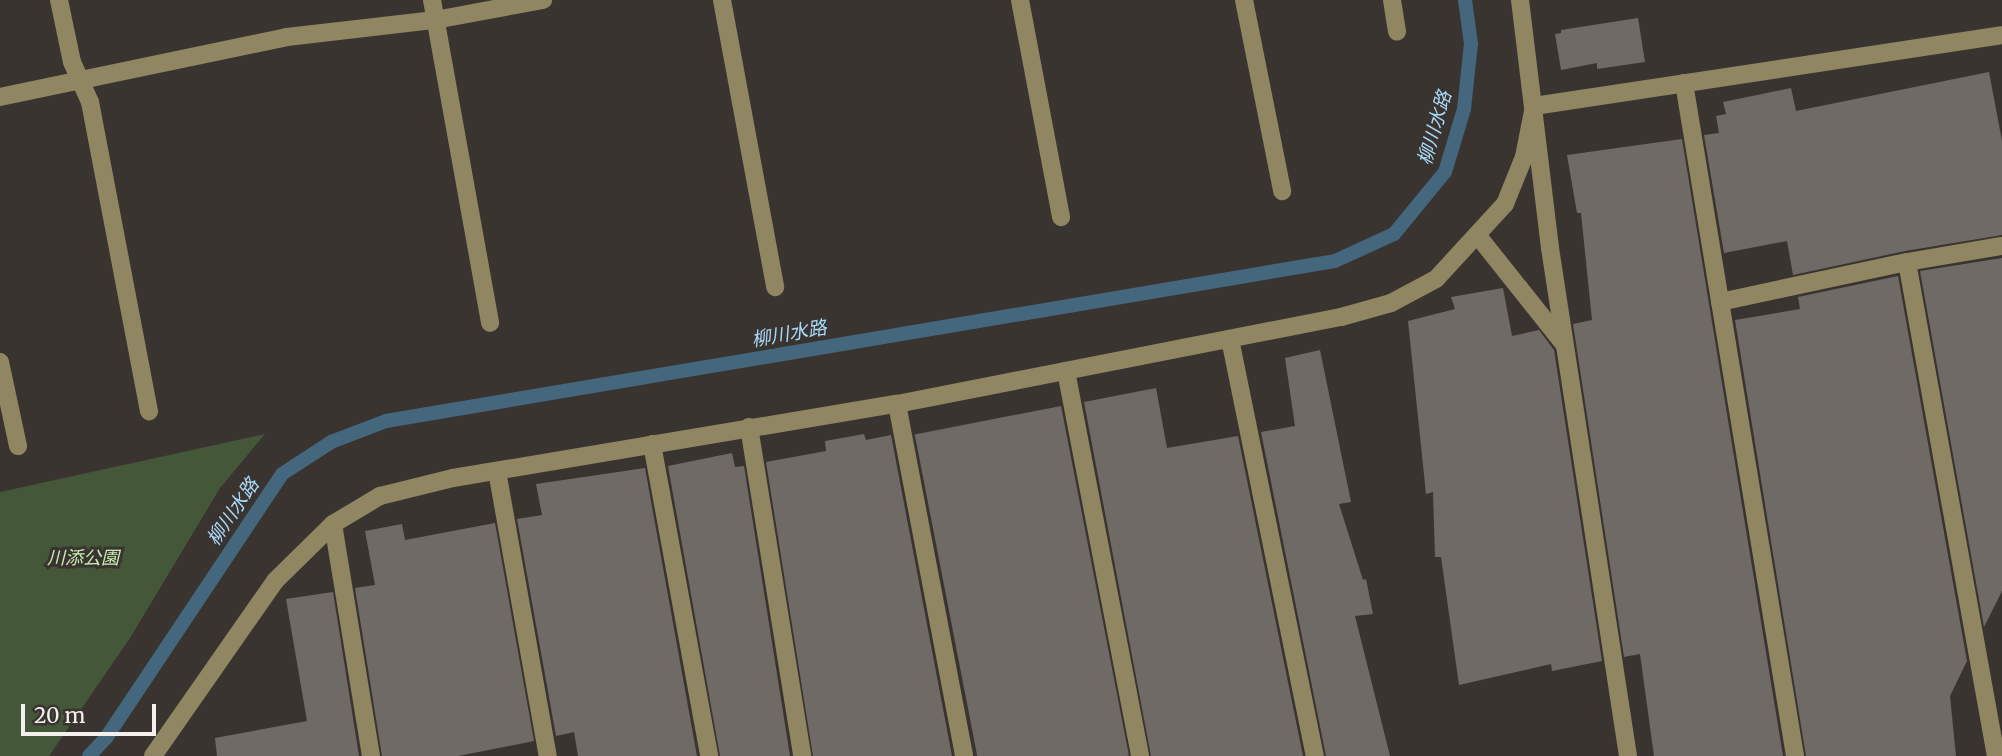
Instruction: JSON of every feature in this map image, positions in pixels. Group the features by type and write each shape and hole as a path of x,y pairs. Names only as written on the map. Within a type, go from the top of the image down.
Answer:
{"street":[{"path":"59,0 72,62 90,102 149,411"},
{"path":"432,0 490,323"},
{"path":"0,97 287,37 435,20 543,0"},
{"path":"722,0 775,287"},
{"path":"1020,0 1061,217"},
{"path":"1244,0 1282,191"},
{"path":"1392,0 1397,32"},
{"path":"1520,0 1566,347 1628,756"},
{"path":"1534,106 2002,36"},
{"path":"1685,83 1795,756"},
{"path":"153,756 275,581 333,524 380,496 497,471 897,404 1230,339 1391,303 1436,279 1505,204 1524,157 1534,106"},
{"path":"1478,236 1566,347"},
{"path":"1720,302 1908,262 2002,246"},
{"path":"1908,262 1996,756"},
{"path":"1230,339 1315,756"},
{"path":"0,362 18,446"},
{"path":"1066,371 1140,756"},
{"path":"897,404 964,756"},
{"path":"749,427 802,756"},
{"path":"652,444 709,756"},
{"path":"497,471 548,756"},
{"path":"333,524 371,756"}],"green space":[{"name":"川添公園","path":"265,434 220,488 130,638 49,756 0,756 0,492"}],"building":[{"path":"1638,18 1645,62 1597,69 1597,63 1561,70 1555,34 1561,33 1561,30"},
{"path":"1989,72 2002,141 2002,235 1905,251 1793,275 1787,241 1724,253 1704,135 1719,133 1716,116 1726,114 1723,102 1791,88 1796,111"},
{"path":"1682,139 1783,756 1654,756 1640,654 1624,657 1573,324 1592,320 1581,213 1577,213 1567,155"},
{"path":"2002,258 2002,591 1984,627 1920,271"},
{"path":"1898,276 1967,661 1950,696 1956,756 1806,756 1735,320 1800,309 1798,297"},
{"path":"1503,288 1512,336 1539,330 1554,350 1602,661 1552,671 1551,664 1459,685 1441,557 1435,557 1433,492 1426,494 1408,321 1455,309 1451,297"},
{"path":"1320,350 1351,502 1339,504 1363,580 1366,579 1373,614 1355,616 1390,756 1326,756 1261,432 1295,426 1285,358"},
{"path":"1156,388 1167,448 1238,436 1303,756 1151,756 1084,402"},
{"path":"1061,406 1129,755 977,756 915,434"},
{"path":"864,434 866,440 891,435 952,756 813,756 766,462 826,451 825,441"},
{"path":"732,453 735,467 744,466 790,756 720,756 668,466"},
{"path":"645,468 697,756 578,756 574,732 556,736 517,519 542,515 536,484"},
{"path":"495,523 534,741 458,756 382,756 355,588 375,585 365,531 402,524 405,540"},
{"path":"333,592 359,756 217,756 215,738 307,721 286,599"}],"waterway":[{"name":"柳川水路","path":"89,756 106,738 282,474 331,442 386,421 1335,261 1394,234 1445,172 1464,109 1471,44 1465,0"}]}
